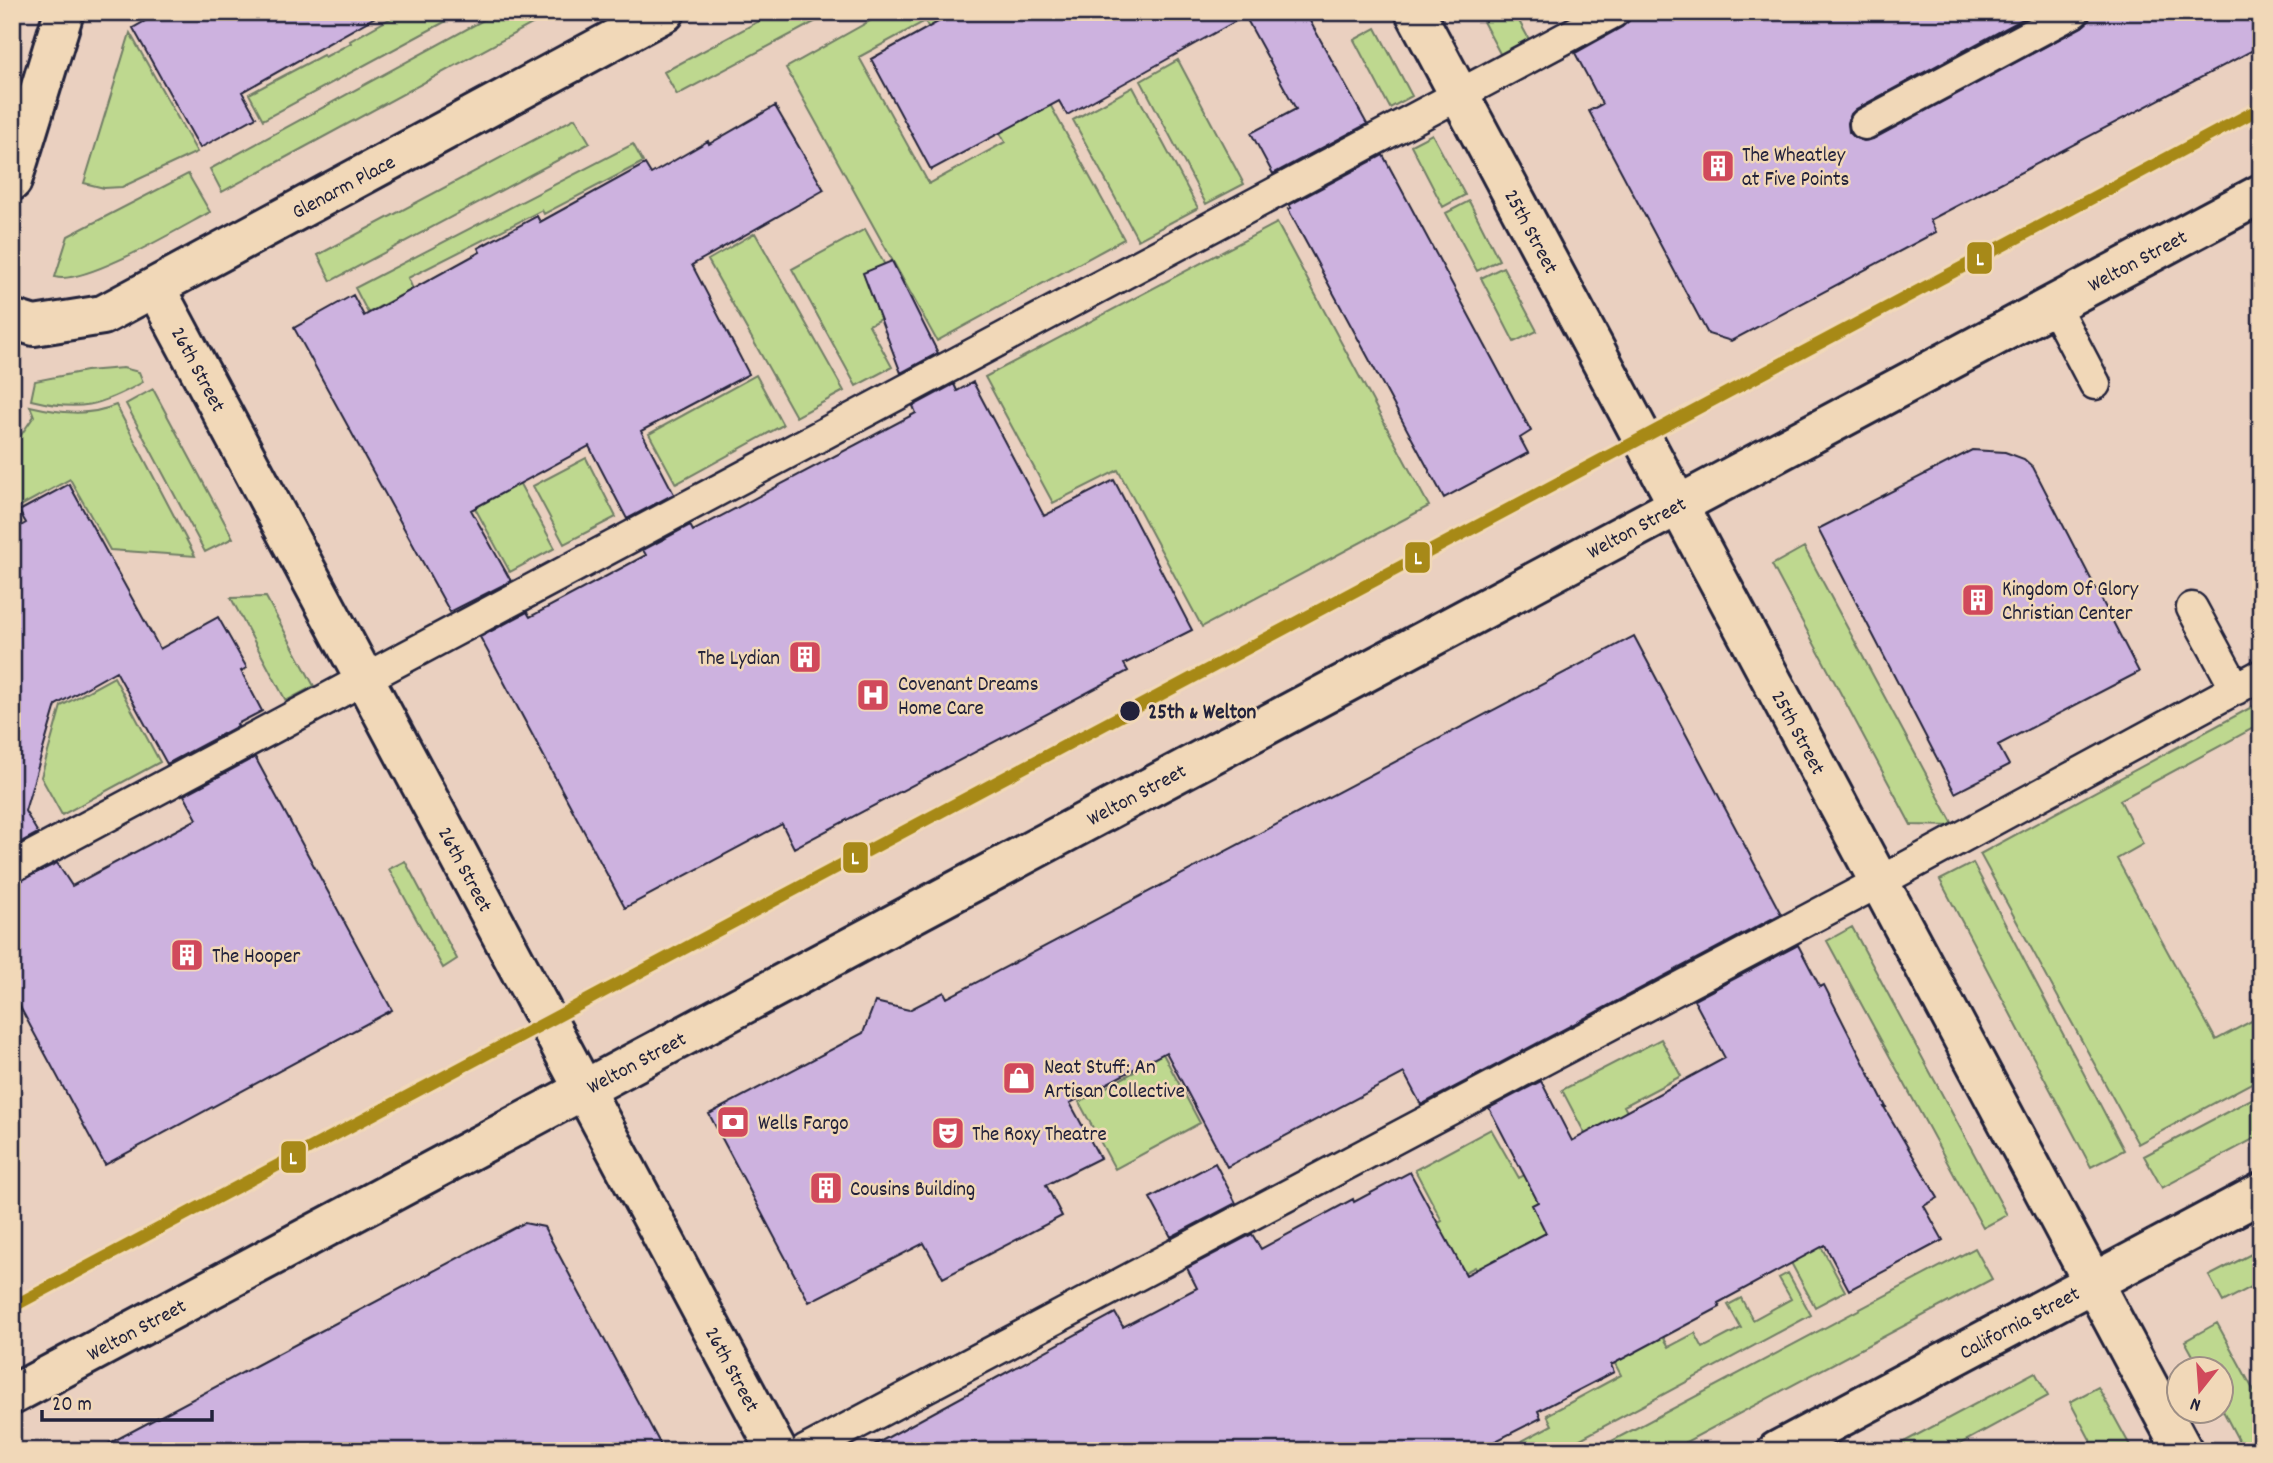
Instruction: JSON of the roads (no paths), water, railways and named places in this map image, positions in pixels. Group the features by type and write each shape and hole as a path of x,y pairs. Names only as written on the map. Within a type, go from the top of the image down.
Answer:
{"street":[{"path":"12,181 64,12"},
{"name":"Glenarm Place","path":"12,319 34,326 103,315 665,12"},
{"name":"25th Street","path":"1415,12 2183,1451"},
{"name":"Welton Street","path":"12,1395 2261,194"},
{"name":"26th Street","path":"155,287 777,1451"},
{"name":"California Street","path":"1777,1451 2261,1193"}],"lane":[{"path":"12,867 1614,12"},
{"path":"1865,124 2074,12"},
{"path":"2053,304 2095,384"},
{"path":"805,1451 1879,882 2248,682 2192,608"}],"place":[{"name":"The Wheatley at Five Points","path":"1718,166"},
{"name":"Kingdom Of Glory Christian Center","path":"1978,600"},
{"name":"The Lydian","path":"805,657"},
{"name":"Covenant Dreams Home Care","path":"873,695"},
{"name":"25th & Welton","path":"1130,711"},
{"name":"The Hooper","path":"187,955"},
{"name":"Neat Stuff: An Artisan Collective","path":"1019,1078"},
{"name":"Wells Fargo","path":"733,1122"},
{"name":"The Roxy Theatre","path":"948,1133"},
{"name":"Cousins Building","path":"826,1188"}]}
